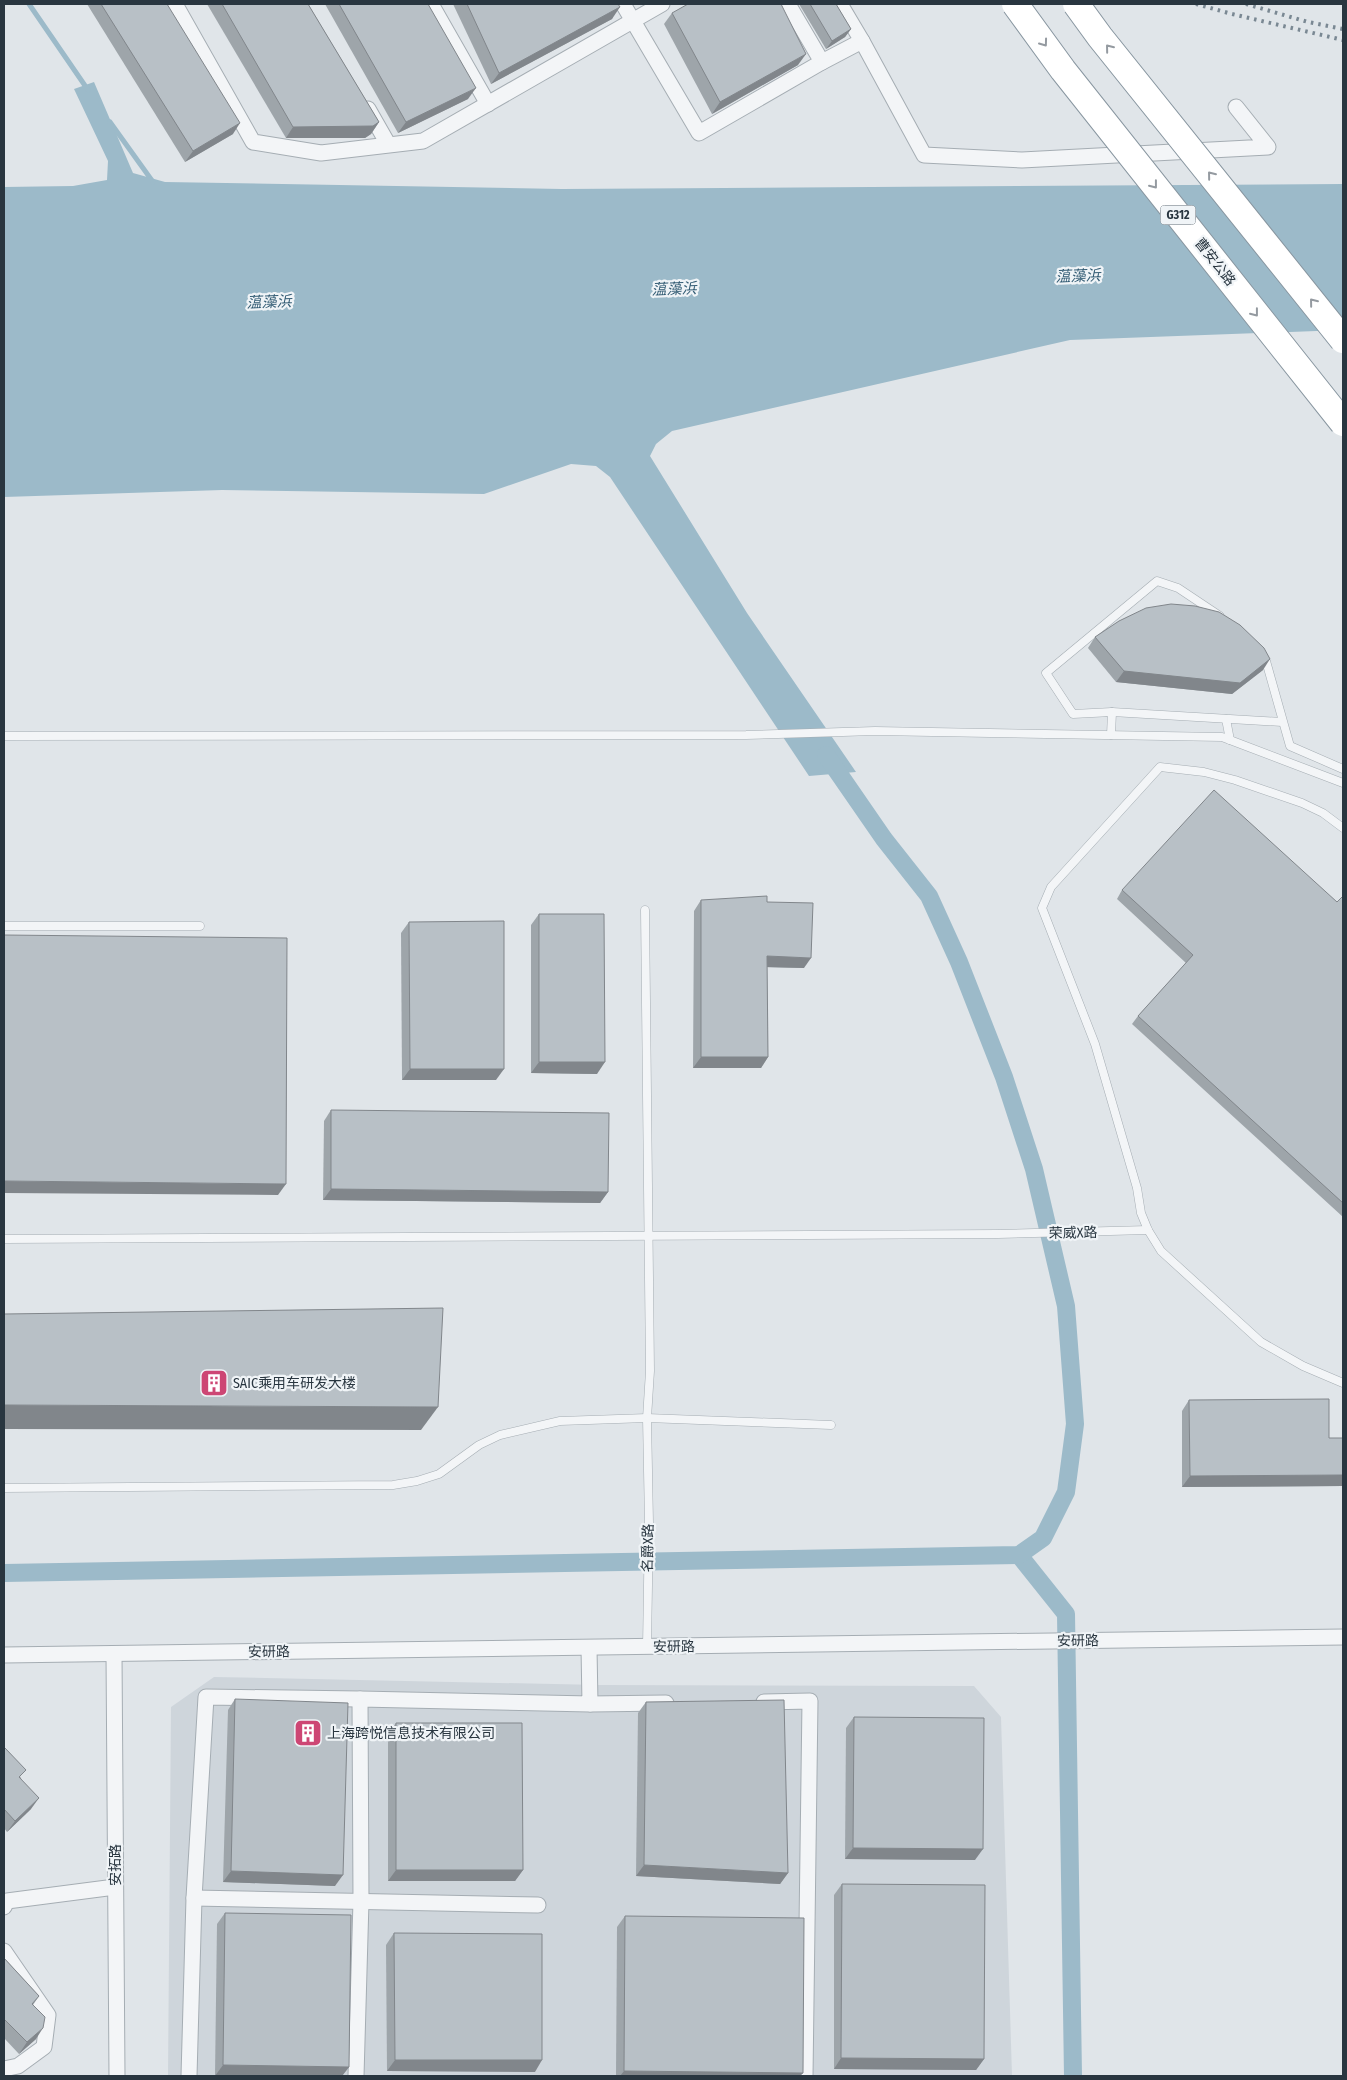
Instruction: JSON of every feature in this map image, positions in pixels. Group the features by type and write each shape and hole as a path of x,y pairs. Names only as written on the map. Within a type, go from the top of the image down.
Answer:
{"highway":[{"name":"曹安公路","path":"1015,4 1063,70 1343,424"},
{"path":"1076,4 1100,37 1343,340"}],"street":[{"path":"175,4 253,142 321,153 423,140 662,4"},
{"path":"431,4 488,104"},
{"path":"623,4 699,133 862,41"},
{"path":"788,4 822,62"},
{"path":"840,4 924,155 1022,160 1268,147 1236,106"},
{"path":"360,95 388,144"},
{"name":"安研路","path":"4,1655 1343,1638"},
{"path":"589,1648 590,1704"},
{"name":"安拓路","path":"114,1654 117,2076"},
{"path":"189,2076 194,1898 206,1697 360,1698 590,1704 680,1703"},
{"path":"356,2076 361,1901 360,1698"},
{"path":"750,1702 810,1701 805,2076"},
{"path":"5,1902 115,1887"},
{"path":"194,1898 538,1905"},
{"path":"4,1951 48,2015 44,2047 18,2066 4,2068"}],"lane":[{"path":"1227,623 1178,588 1157,580 1046,673 1074,714 1112,712 1282,722"},
{"path":"1253,649 1266,661 1290,746 1343,769"},
{"path":"1112,712 1112,735"},
{"path":"1226,719 1230,740"},
{"path":"4,736 746,735 875,731 1222,737 1343,782"},
{"path":"1343,828 1323,813 1302,803 1235,780 1204,772 1160,767 1051,887 1042,908 1095,1044 1137,1188 1141,1213 1148,1230 1161,1251 1260,1342 1303,1366 1343,1383"},
{"name":"名爵X路","path":"645,910 650,1370 647,1418 649,1450 647,1647"},
{"path":"4,926 200,926"},
{"name":"荣威X路","path":"4,1239 998,1234 1148,1230"},
{"path":"4,1488 393,1485 417,1481 439,1474 479,1445 500,1436 527,1427 560,1421 647,1418 830,1425"}],"shaded area":[{"path":"214,1677 600,1685 974,1686 1001,1717 1012,2076 168,2076 171,1707"}],"water":[{"name":"蕰藻浜","path":"94,82 133,173 165,182 562,189 1343,184 1343,330 1070,340 672,431 656,444 650,456 747,613 856,772 809,776 610,477 596,466 571,464 484,494 222,490 4,497 4,187 73,186 107,180 108,161 74,89"}],"building":[{"path":"101,4 167,4 240,123 193,151"},
{"path":"222,4 308,4 379,122 373,126 293,127"},
{"path":"339,4 428,4 476,88 406,122"},
{"path":"467,4 618,4 620,7 499,73"},
{"path":"688,4 781,4 806,54 720,102 672,13"},
{"path":"810,4 836,4 851,29 832,41"},
{"path":"1171,604 1195,606 1219,612 1240,625 1264,648 1270,659 1240,683 1124,671 1095,637 1119,621 1146,608"},
{"path":"1214,790 1337,902 1343,896 1343,1203 1138,1016 1193,955 1122,890"},
{"path":"767,896 767,902 813,903 811,958 767,956 768,1057 701,1057 701,900"},
{"path":"539,914 604,914 605,1062 539,1062"},
{"path":"504,921 504,1069 410,1069 409,922"},
{"path":"4,935 287,938 286,1184 4,1181"},
{"path":"331,1110 609,1113 608,1192 331,1189"},
{"name":"SAIC乘用车研发大楼","path":"443,1308 438,1407 4,1405 4,1314"},
{"path":"1329,1399 1329,1438 1343,1438 1343,1475 1190,1476 1189,1400"},
{"path":"235,1699 348,1703 343,1875 231,1871"},
{"path":"784,1700 788,1873 644,1865 646,1702"},
{"path":"854,1717 984,1718 983,1849 853,1848"},
{"path":"396,1723 522,1723 523,1870 396,1870"},
{"path":"5,1748 26,1770 19,1777 39,1798 15,1821 4,1809"},
{"path":"842,1884 985,1885 984,2059 841,2058"},
{"path":"225,1913 351,1915 349,2067 223,2065"},
{"path":"625,1916 804,1918 803,2073 624,2071"},
{"path":"394,1933 542,1934 542,2060 395,2060"},
{"path":"4,1958 39,1996 32,2004 45,2017 43,2028 27,2042 4,2019"}],"waterway":[{"path":"29,4 88,90"},
{"path":"110,122 153,182"},
{"path":"4,1573 1019,1555 1043,1538 1066,1492 1075,1424 1066,1306 1034,1169 1004,1077 959,962 929,896 884,839 826,755"},
{"path":"1019,1555 1066,1614 1073,2076"}],"railway":[{"path":"1196,4 1343,40"},
{"path":"1246,4 1308,22 1343,29"}],"place":[{"name":"SAIC乘用车研发大楼","path":"214,1383"},
{"name":"上海跨悦信息技术有限公司","path":"308,1733"}]}
